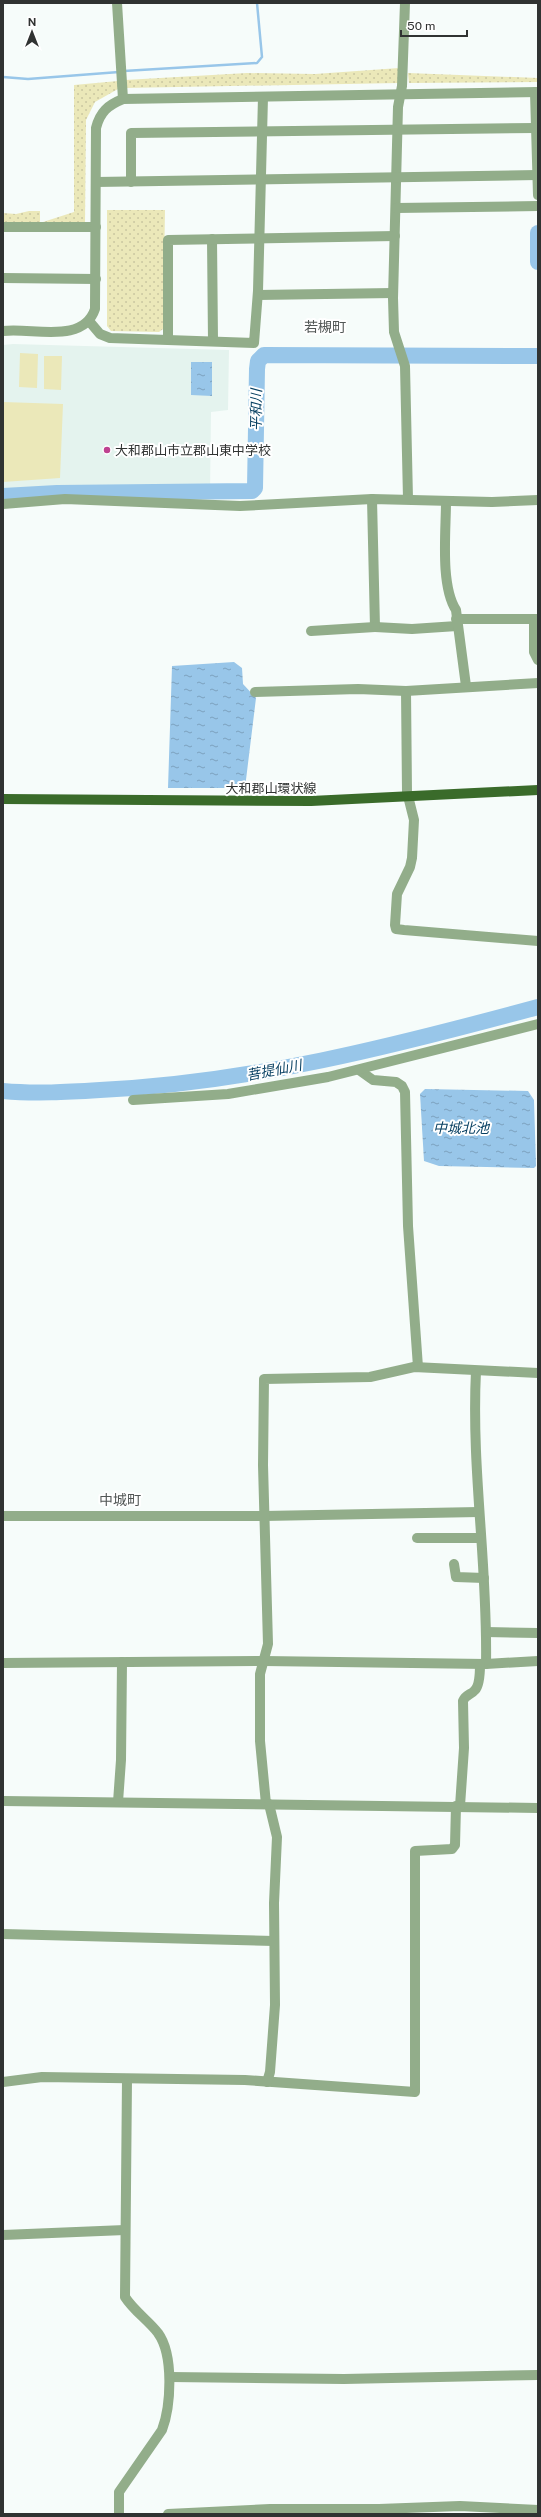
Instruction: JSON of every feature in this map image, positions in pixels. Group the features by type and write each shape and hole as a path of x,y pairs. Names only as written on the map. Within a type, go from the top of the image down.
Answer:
{"main road":[{"name":"大和郡山環状線","path":"3,799 252,802 409,797 538,790"}],"street":[{"path":"117,3 123,99"},
{"path":"406,3 398,129 393,293 394,332 406,366 408,499"},
{"path":"3,331 72,331 89,321 95,309 96,128 98,118 111,104 123,99 536,92 535,128 538,195"},
{"path":"89,321 100,334 110,338 212,340 254,343 258,295 263,96"},
{"path":"131,182 131,133 263,130 535,128"},
{"path":"96,182 537,175"},
{"path":"396,208 538,206"},
{"path":"3,227 96,227"},
{"path":"168,339 168,240 395,236"},
{"path":"212,239 212,340"},
{"path":"3,278 96,279"},
{"path":"258,295 393,293"},
{"path":"3,504 64,499 240,506 372,499 408,499 446,502 538,500"},
{"path":"372,499 375,627"},
{"path":"446,502 446,568 450,602 456,610 466,686"},
{"path":"311,631 375,627 412,629 457,622 536,619 534,652 538,660"},
{"path":"255,692 358,689 406,691 466,686 538,683"},
{"path":"406,691 409,797 414,820 412,858 397,894 394,925 396,929 538,941"},
{"path":"133,1100 228,1094 359,1070 538,1024"},
{"path":"359,1070 373,1080 396,1082 402,1086 405,1092 408,1226 418,1367"},
{"path":"267,2082 270,2072 275,2005 274,1941 277,1837 267,1804 260,1741 260,1674 268,1644 264,1516 264,1379 370,1377 418,1367 538,1374"},
{"path":"3,2082 42,2077 245,2080 306,2083 415,2092 415,1851 452,1848 455,1845 464,1748 462,1701 465,1696 475,1691 478,1686 483,1664 486,1632 484,1578 480,1538 474,1433 476,1371"},
{"path":"3,1516 264,1516 479,1512"},
{"path":"417,1538 480,1538"},
{"path":"454,1564 456,1577 484,1578"},
{"path":"486,1632 538,1634"},
{"path":"3,1663 264,1662 483,1664 538,1661"},
{"path":"118,1802 121,1760 122,1662"},
{"path":"3,1801 538,1808"},
{"path":"3,1934 274,1941"},
{"path":"119,2514 119,2492 162,2430 166,2420 170,2377 166,2353 160,2335 125,2297 127,2079"},
{"path":"3,2235 79,2234 125,2230"},
{"path":"170,2377 344,2379 538,2375"},
{"path":"168,2514 270,2509 379,2509 460,2506 538,2510"}],"shaded area":[{"path":"399,68 399,83 125,88 125,80 247,73 315,74"},
{"path":"408,73 538,78 538,82 409,83"},
{"path":"118,81 118,89 95,102 86,120 85,223 43,222 74,212 74,85"},
{"path":"107,210 165,210 163,329 159,332 111,331 107,326"},
{"path":"29,211 40,211 40,222 3,222 3,213 16,214"},
{"name":"大和郡山市立郡山東中学校","path":"13,344 229,350 228,410 211,412 210,493 67,489 3,494 3,345"},
{"path":"20,353 38,354 37,388 19,387"},
{"path":"44,356 62,356 61,390 44,389"},
{"path":"3,402 63,404 60,478 3,482"}],"water":[{"path":"191,362 212,362 212,396 191,395"},
{"path":"234,662 242,668 243,684 256,698 245,788 168,788 172,666"},
{"name":"中城北池","path":"425,1089 528,1091 534,1100 536,1166 534,1168 439,1166 424,1161 420,1094"}],"waterway":[{"path":"124,71 257,63 262,57 257,3"},
{"path":"3,77 28,79 119,72"},
{"name":"平和川","path":"538,233 538,262"},
{"name":"平和川","path":"3,496 57,493 252,491 255,488 257,369 258,361 264,355 538,356"},
{"name":"菩提仙川","path":"3,1091 64,1092 156,1086 211,1080 267,1071 376,1049 538,1007"}],"place":[{"name":"大和郡山市立郡山東中学校","path":"107,450"}],"district":[{"name":"若槻町","path":"325,327"},
{"name":"中城町","path":"120,1500"}]}
